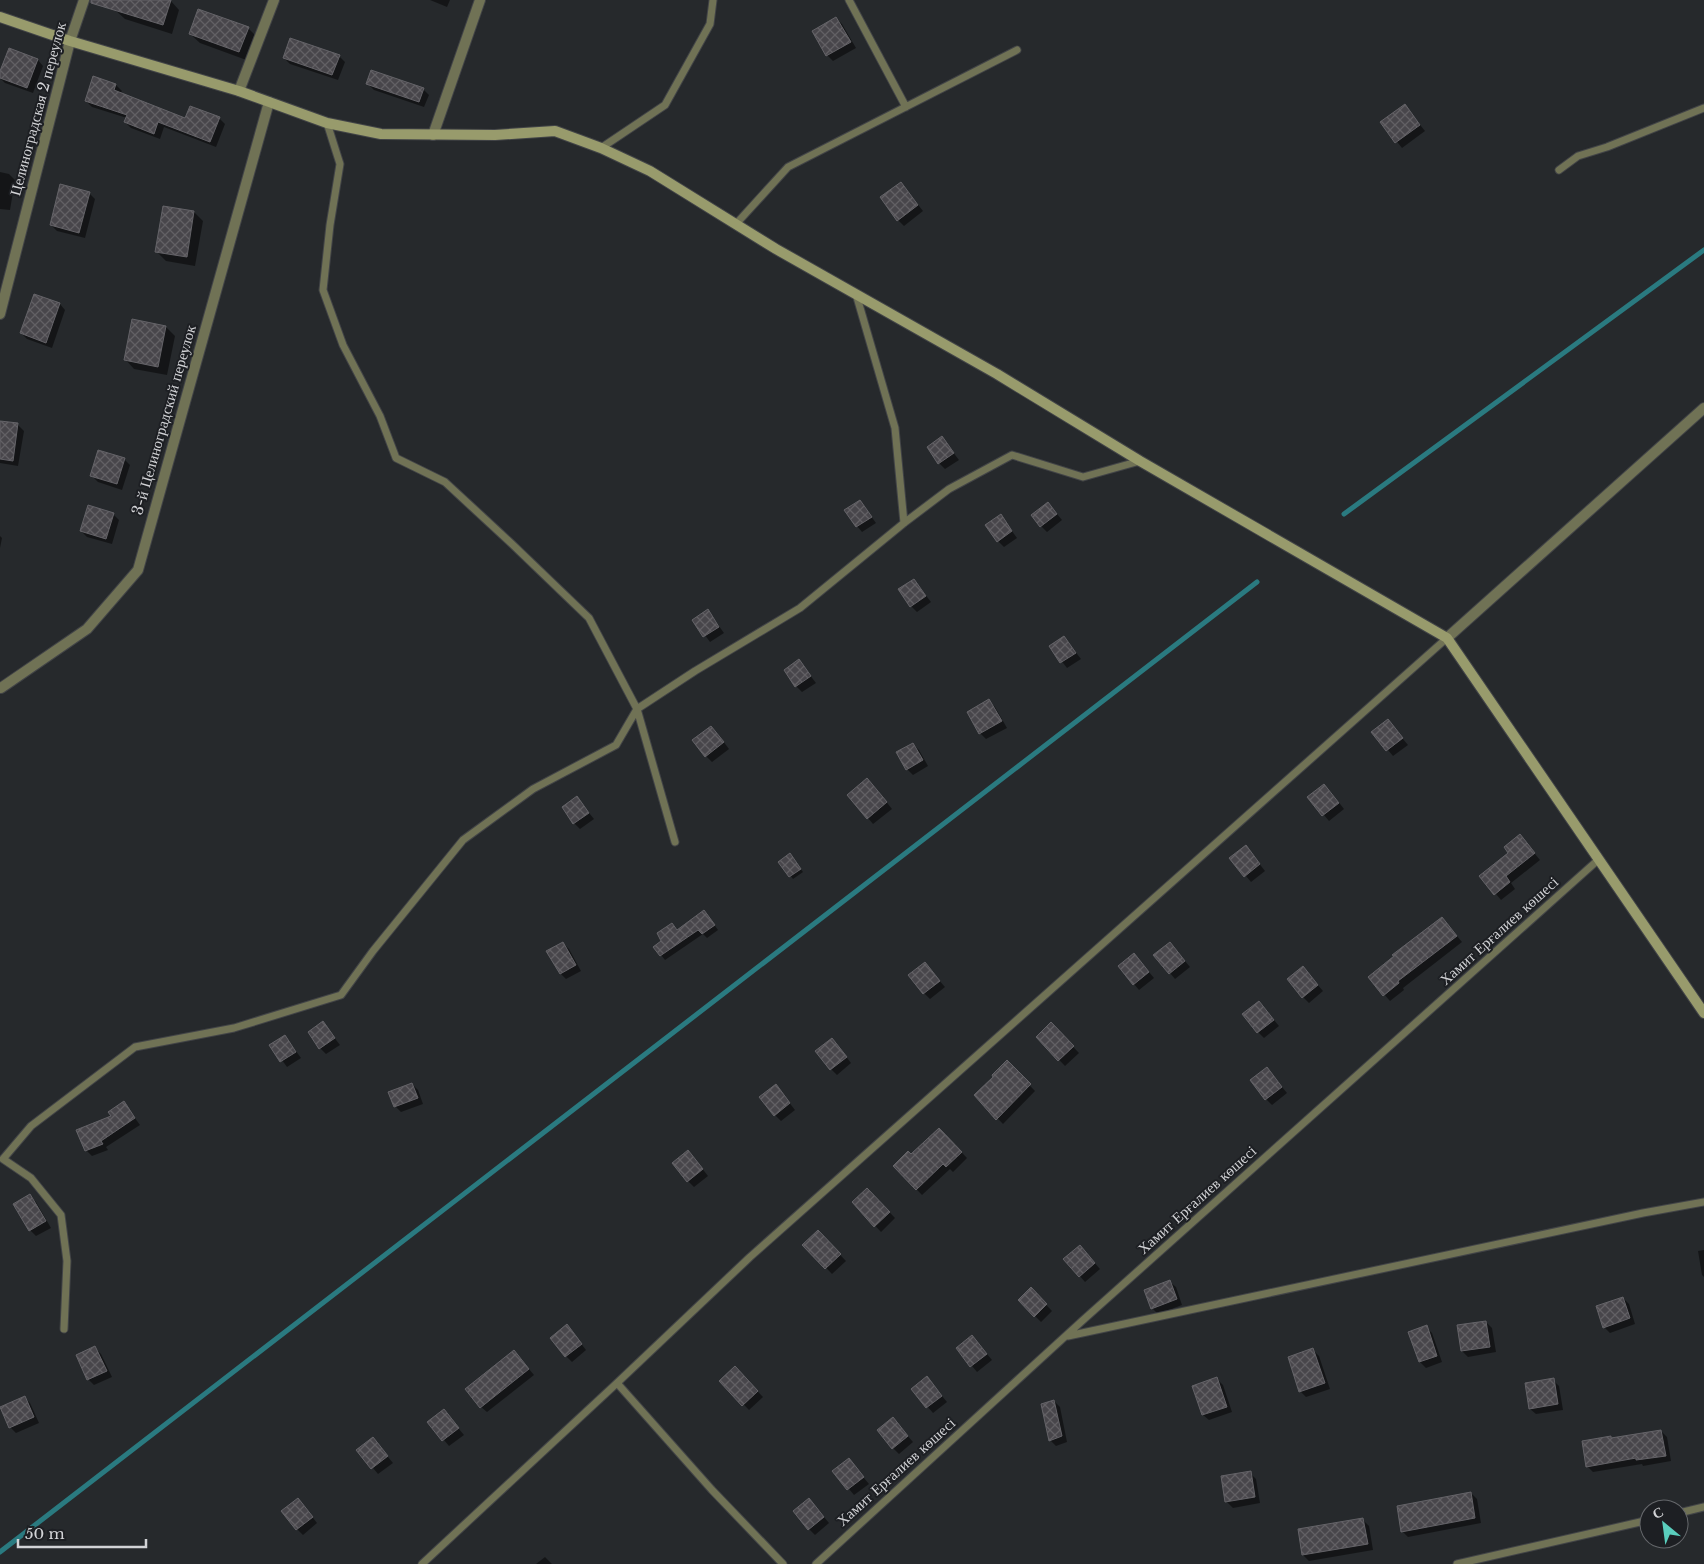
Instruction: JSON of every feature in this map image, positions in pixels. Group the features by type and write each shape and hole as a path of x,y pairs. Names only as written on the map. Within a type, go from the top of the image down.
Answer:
{"street":[{"name":"Целиноградская 2 переулок","path":"0,314 70,41 84,0"},
{"path":"239,91 274,0"},
{"path":"434,135 480,0"},
{"path":"0,17 70,41 239,91 328,123 381,134 495,135 554,131 601,148 650,171 736,224 997,374 1140,461 1447,638 1704,1013"},
{"name":"3-й Целиноградский переулок","path":"1,688 87,629 138,570 269,102"},
{"path":"1447,638 1704,408"}],"lane":[{"path":"601,148 665,105 710,24 713,0"},
{"path":"849,0 906,107"},
{"path":"736,224 788,167 1017,50"},
{"path":"1559,170 1578,156 1607,147 1704,108"},
{"path":"328,123 340,164 323,290 343,345 380,416 396,458 445,482 589,618 637,709 675,842"},
{"path":"856,294 895,428 904,522"},
{"path":"64,1329 67,1261 61,1215 31,1178 2,1159 31,1126 135,1047 234,1028 341,995 373,951 463,840 533,789 616,745 637,709 695,671 800,608 904,522 949,490 1012,455 1083,477 1140,461"},
{"path":"422,1564 617,1384 750,1257 1447,638"},
{"name":"Хамит Ерғалиев көшесі","path":"816,1564 1067,1336 1598,860"},
{"path":"1067,1336 1642,1213 1704,1202"},
{"path":"617,1384 712,1490 783,1564"},
{"path":"1689,1511 1704,1507"},
{"path":"1457,1564 1639,1522"}],"building":[{"path":"91,0 171,0 163,25 91,3"},
{"path":"198,9 249,27 239,52 189,34"},
{"path":"836,17 851,42 826,56 812,31"},
{"path":"290,38 340,55 332,75 283,58"},
{"path":"9,48 38,59 27,88 0,78 0,71"},
{"path":"371,70 424,88 419,102 366,84"},
{"path":"93,76 116,84 114,90 185,118 190,106 220,117 210,142 158,122 154,134 124,122 127,115 85,101"},
{"path":"1405,104 1420,125 1395,143 1380,122"},
{"path":"901,182 918,205 897,221 880,197"},
{"path":"60,184 90,192 79,233 50,225"},
{"path":"163,206 194,211 187,257 155,252"},
{"path":"34,294 60,303 46,343 20,333"},
{"path":"132,319 166,326 158,367 124,360"},
{"path":"0,421 18,423 13,461 0,459"},
{"path":"942,436 954,453 938,464 927,447"},
{"path":"98,450 125,458 117,484 90,476"},
{"path":"860,500 872,517 856,527 844,510"},
{"path":"1048,502 1057,514 1040,527 1031,515"},
{"path":"88,505 114,513 106,539 80,531"},
{"path":"1001,514 1012,531 997,542 985,525"},
{"path":"914,579 926,596 910,607 898,589"},
{"path":"708,609 719,627 703,637 692,620"},
{"path":"1064,636 1076,653 1060,663 1049,646"},
{"path":"799,659 811,676 795,687 784,670"},
{"path":"989,699 1002,721 979,734 967,712"},
{"path":"1388,719 1403,738 1386,751 1371,732"},
{"path":"711,726 724,742 705,757 692,740"},
{"path":"913,743 923,760 906,770 896,752"},
{"path":"867,778 887,802 867,819 847,795"},
{"path":"1324,784 1339,803 1322,816 1307,797"},
{"path":"577,796 589,813 573,824 562,807"},
{"path":"1520,834 1535,853 1506,876 1510,882 1494,895 1479,876 1508,853 1504,847"},
{"path":"1246,845 1260,864 1244,877 1229,858"},
{"path":"790,853 801,869 789,877 778,862"},
{"path":"704,910 715,925 702,934 698,930 660,956 653,947 661,941 657,933 672,923 677,930"},
{"path":"1442,917 1457,936 1398,981 1399,983 1383,996 1368,977 1394,956 1392,955"},
{"path":"563,942 576,965 560,974 546,951"},
{"path":"1170,942 1185,961 1169,974 1153,955"},
{"path":"1134,953 1149,972 1133,985 1118,966"},
{"path":"925,962 940,981 923,994 908,975"},
{"path":"1303,966 1318,985 1302,998 1287,979"},
{"path":"1259,1001 1274,1020 1257,1033 1242,1014"},
{"path":"323,1021 335,1038 319,1049 308,1032"},
{"path":"1051,1022 1074,1046 1058,1061 1036,1037"},
{"path":"285,1035 296,1052 280,1062 269,1045"},
{"path":"832,1038 847,1057 830,1070 815,1051"},
{"path":"1007,1060 1031,1084 996,1120 974,1095"},
{"path":"1267,1067 1282,1087 1265,1100 1250,1080"},
{"path":"412,1083 418,1098 394,1107 388,1092"},
{"path":"776,1084 790,1103 774,1116 759,1097"},
{"path":"124,1101 135,1118 101,1141 103,1144 85,1151 76,1130 111,1116 108,1112"},
{"path":"939,1128 962,1152 946,1167 943,1164 916,1190 893,1166 908,1151 911,1154"},
{"path":"688,1150 703,1169 687,1182 672,1163"},
{"path":"867,1188 890,1212 874,1227 852,1202"},
{"path":"30,1194 46,1221 29,1231 13,1204"},
{"path":"818,1230 841,1254 825,1269 802,1245"},
{"path":"1080,1245 1095,1263 1079,1277 1063,1259"},
{"path":"1170,1280 1177,1299 1151,1309 1144,1290"},
{"path":"1031,1287 1047,1304 1034,1317 1018,1300"},
{"path":"1623,1297 1630,1318 1603,1328 1596,1306"},
{"path":"1486,1321 1490,1347 1461,1351 1457,1325"},
{"path":"567,1324 582,1344 565,1357 550,1338"},
{"path":"1427,1325 1437,1356 1419,1362 1408,1332"},
{"path":"972,1335 987,1354 970,1367 956,1348"},
{"path":"95,1346 107,1371 87,1380 76,1355"},
{"path":"1313,1348 1325,1383 1299,1392 1288,1357"},
{"path":"514,1350 529,1369 480,1408 465,1389"},
{"path":"735,1366 758,1391 742,1406 719,1381"},
{"path":"927,1376 942,1396 926,1408 911,1389"},
{"path":"1217,1377 1227,1407 1202,1415 1192,1386"},
{"path":"1554,1378 1558,1404 1529,1409 1525,1383"},
{"path":"25,1396 34,1417 9,1428 0,1407"},
{"path":"1054,1400 1062,1436 1049,1441 1041,1404"},
{"path":"444,1409 459,1428 442,1441 427,1422"},
{"path":"893,1417 908,1436 892,1449 877,1430"},
{"path":"1661,1430 1666,1456 1636,1460 1636,1458 1586,1467 1582,1441"},
{"path":"373,1437 388,1456 371,1469 356,1450"},
{"path":"849,1458 864,1477 847,1490 832,1471"},
{"path":"1251,1471 1255,1497 1225,1502 1221,1476"},
{"path":"1471,1492 1475,1518 1401,1532 1397,1506"},
{"path":"298,1498 313,1517 296,1530 281,1511"},
{"path":"809,1498 824,1517 808,1530 793,1511"},
{"path":"1363,1518 1368,1544 1302,1555 1298,1529"}],"waterway":[{"path":"1344,514 1704,250"},
{"path":"0,1552 1257,582"}]}
